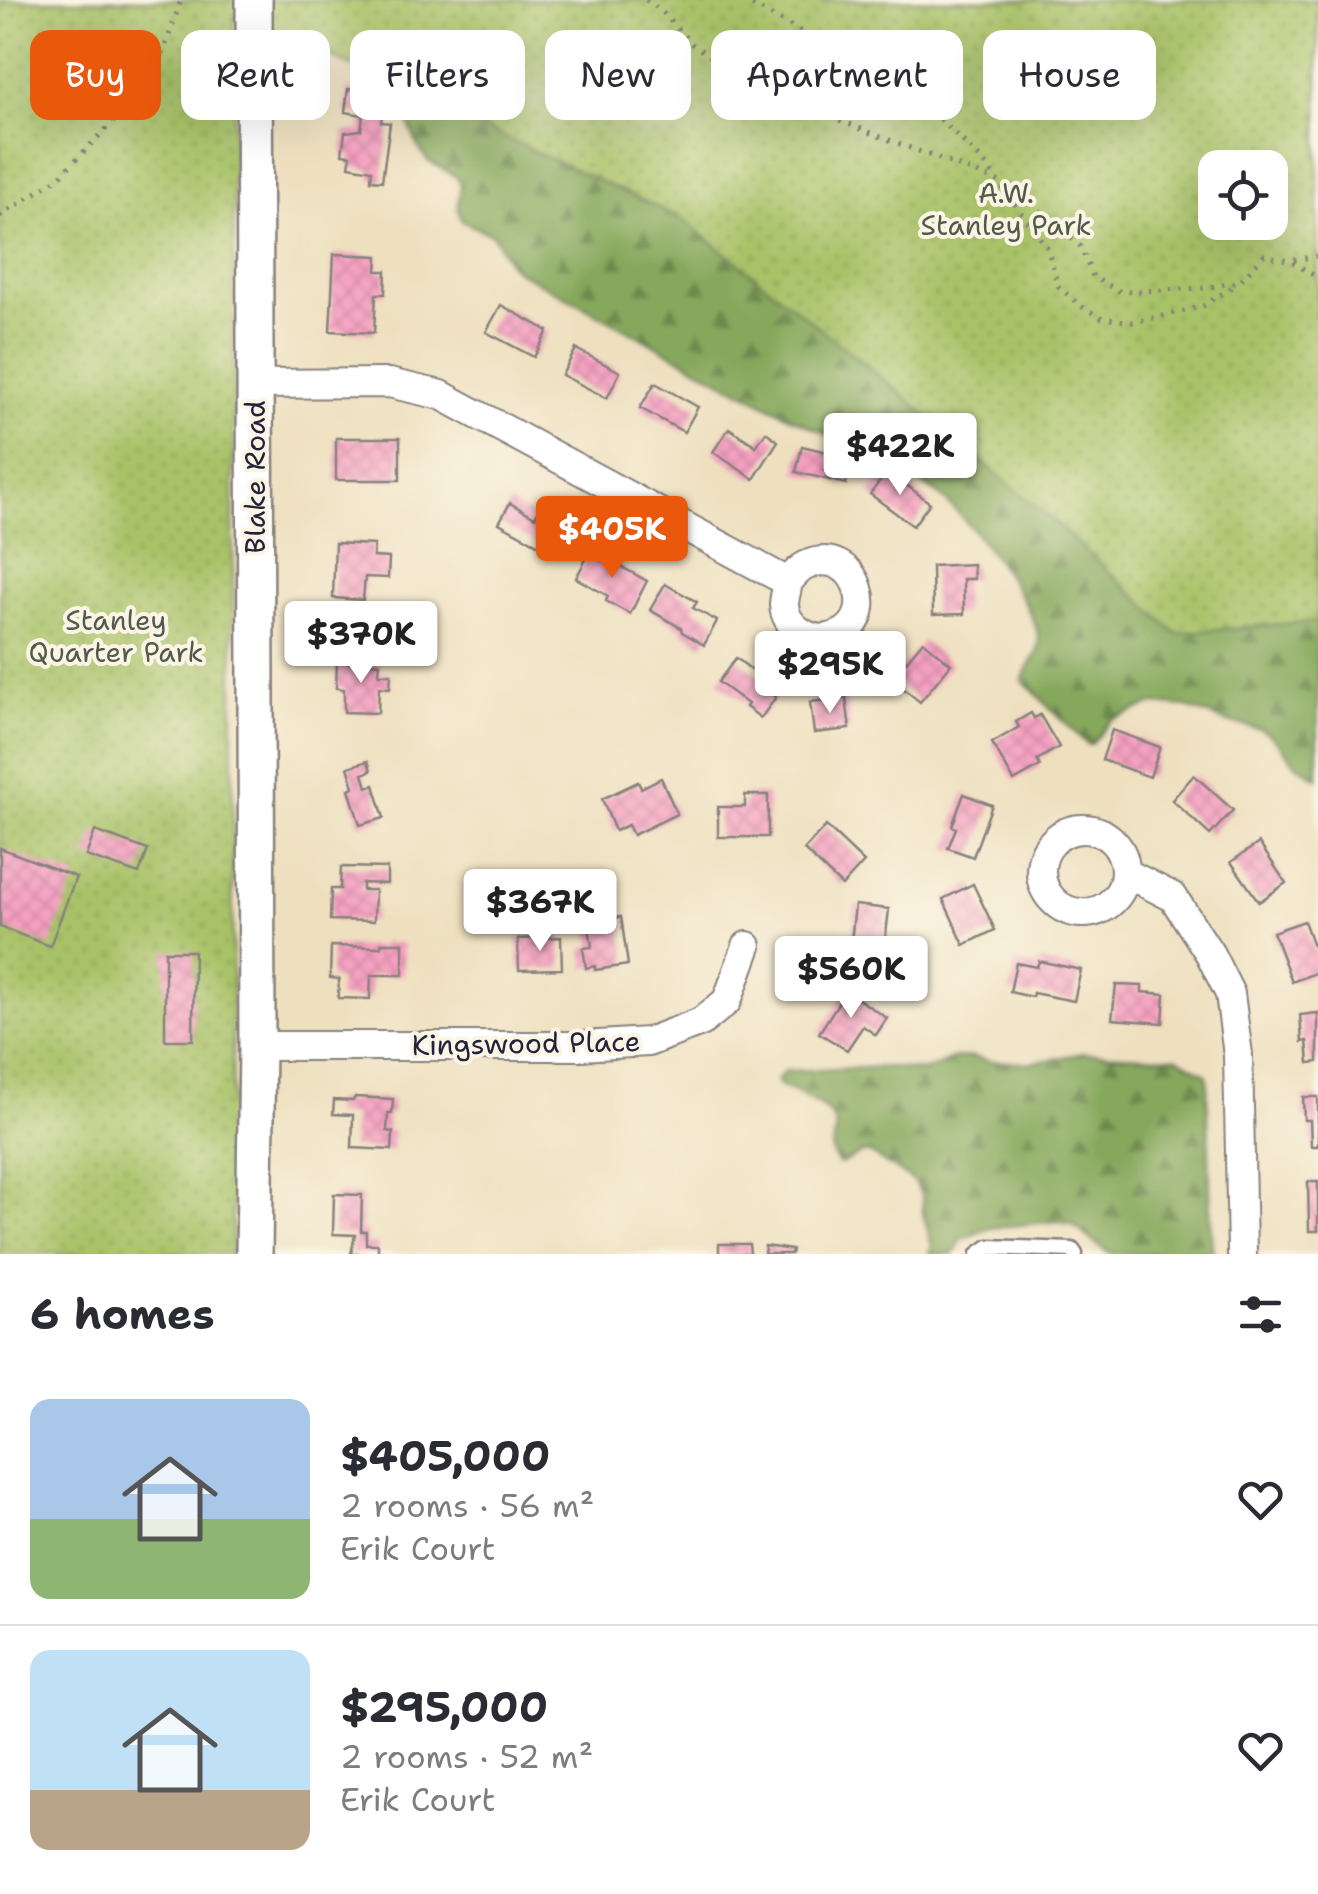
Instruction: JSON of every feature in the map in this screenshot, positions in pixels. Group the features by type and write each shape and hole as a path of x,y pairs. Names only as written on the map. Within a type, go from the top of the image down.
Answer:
{"street":[{"name":"Blake Road","path":"254,0 254,1254"},
{"path":"254,384 389,384 441,396 788,582"},
{"path":"1126,873 1173,898 1210,954 1230,994 1238,1055 1242,1254"},
{"name":"Kingswood Place","path":"256,1046 580,1046 648,1042 701,1022 727,1002 747,946"}],"lane":[{"path":"979,1254 990,1248 1072,1250 1075,1254"}],"path":[{"path":"0,216 58,178 112,122 163,53 181,0"},
{"path":"646,0 692,44 754,85 998,181 1080,246 1092,277 1121,292 1239,282"},
{"path":"742,0 862,65 936,115 982,160 1047,248 1058,286 1078,305 1102,318 1133,322 1204,306 1239,282 1264,255 1290,261 1318,278"},
{"path":"1290,261 1318,256"}],"green space":[{"name":"Stanley Quarter Park","path":"0,0 1318,0 1318,621 1176,633 1046,515 683,219 467,120 525,120 525,30 350,30 350,65 330,57 330,30 264,30 234,18 234,30 181,30 181,120 234,120 232,1254 0,1254"},
{"name":"A.W. Stanley Park","path":"293,0 1318,0 1318,779 1296,764 1274,738 1260,729 1187,707 1153,704 1111,720 1088,745 1023,681 1039,645 1035,624 997,560 948,503 898,469 779,411 516,270 493,235 462,221 458,209 461,184 457,177 428,161 406,120 525,120 525,30 350,30 350,52"},
{"path":"1084,1053 1179,1058 1207,1075 1213,1254 1111,1254 1074,1225 1057,1221 990,1228 962,1239 954,1254 930,1254 932,1246 922,1195 913,1181 870,1153 840,1164 832,1147 833,1119 823,1108 777,1080 785,1071 889,1067 923,1071 955,1058 1031,1063"}],"building":[{"path":"348,89 350,89 350,113 345,112"},
{"path":"362,120 390,123 382,181 371,180 372,170 349,166 351,155 342,154 345,132 361,130"},
{"path":"334,254 378,256 377,271 386,271 385,294 376,294 374,333 330,331"},
{"path":"501,305 548,331 534,357 486,332"},
{"path":"576,349 620,372 607,398 562,375"},
{"path":"655,383 698,407 684,432 640,408"},
{"path":"729,428 756,446 766,432 778,441 754,479 713,452"},
{"path":"336,438 400,438 400,480 336,480"},
{"path":"802,446 852,458 846,484 796,472"},
{"path":"888,471 930,503 913,526 870,494"},
{"path":"510,503 535,517 538,512 574,532 561,557 499,523"},
{"path":"335,543 374,545 373,557 389,558 388,578 365,577 363,600 333,598"},
{"path":"591,550 647,581 630,614 576,578"},
{"path":"973,564 974,579 963,579 964,614 933,615 932,566"},
{"path":"665,584 697,602 693,608 717,621 704,645 650,610"},
{"path":"923,641 951,664 920,702 894,681 894,676"},
{"path":"736,658 765,680 761,686 776,697 761,718 718,682"},
{"path":"337,662 380,663 379,674 391,674 390,688 379,687 378,713 344,712 344,689 336,688"},
{"path":"846,698 850,729 814,733 810,702"},
{"path":"1031,713 1034,718 1040,715 1059,747 1037,760 1040,766 1014,781 992,743 1019,727 1016,722"},
{"path":"1112,730 1160,747 1150,777 1102,760"},
{"path":"368,761 371,771 363,774 367,787 374,785 384,818 360,825 349,789 354,787 348,767"},
{"path":"1194,775 1233,810 1210,835 1172,800"},
{"path":"661,778 677,814 633,835 628,825 615,831 602,799 638,782 641,788"},
{"path":"964,794 992,805 973,857 948,848"},
{"path":"745,795 768,795 768,837 718,837 718,807 745,807"},
{"path":"826,826 864,862 842,886 804,850"},
{"path":"95,831 148,850 139,874 86,856"},
{"path":"1259,843 1286,883 1259,902 1231,862"},
{"path":"0,848 76,877 50,946 0,927"},
{"path":"341,867 387,868 387,884 362,883 362,890 375,890 374,921 330,920 331,889 340,889"},
{"path":"973,884 995,930 964,945 943,899"},
{"path":"855,905 889,909 883,960 855,957 856,952 850,951"},
{"path":"621,917 628,965 586,968 583,948 592,947 588,921"},
{"path":"1304,921 1318,959 1318,972 1292,982 1273,932"},
{"path":"561,937 562,969 519,970 518,939"},
{"path":"381,943 403,943 403,975 371,975 370,999 338,998 339,979 330,978 331,946 381,947"},
{"path":"165,951 194,951 193,1040 165,1040"},
{"path":"1039,961 1081,970 1074,1001 1010,992 1016,963 1037,967"},
{"path":"1116,985 1142,986 1142,992 1165,994 1163,1023 1112,1019"},
{"path":"846,991 887,1018 876,1035 863,1026 847,1050 819,1033"},
{"path":"1318,1013 1318,1062 1309,1063 1307,1041 1302,1042 1300,1015"},
{"path":"355,1097 393,1099 387,1131 393,1132 392,1150 352,1148 353,1115 333,1114 334,1100 353,1101"},
{"path":"1303,1097 1318,1097 1318,1146 1311,1146 1310,1120 1304,1120"},
{"path":"1308,1182 1318,1182 1318,1231 1309,1231"},
{"path":"334,1194 362,1195 361,1231 366,1231 366,1244 378,1244 378,1254 351,1254 355,1235 333,1234"},
{"path":"719,1244 749,1244 750,1254 719,1254"},
{"path":"765,1246 792,1250 791,1254 764,1254"}]}
